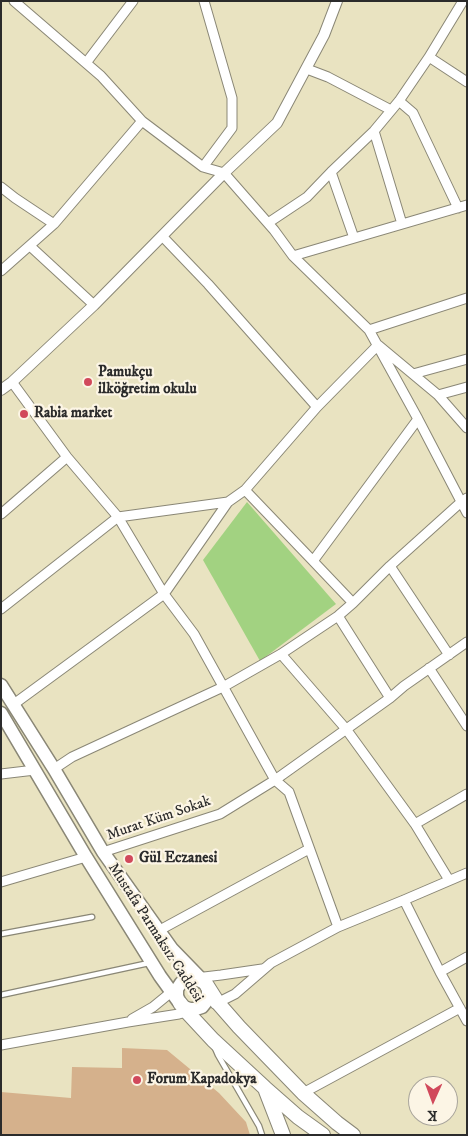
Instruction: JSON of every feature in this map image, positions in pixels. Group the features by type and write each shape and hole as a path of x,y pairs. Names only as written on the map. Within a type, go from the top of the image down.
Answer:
{"highway":[{"path":"199,980 238,1027 303,1093 353,1135"},
{"name":"Mustafa Parmaksız Caddesi","path":"183,1000 213,1040 264,1088 323,1135"},
{"path":"264,1088 283,1135"}],"main road":[{"name":"Mustafa Parmaksız Caddesi","path":"1,685 103,852 158,931 199,980"},
{"name":"Mustafa Parmaksız Caddesi","path":"1,713 86,857 160,976 183,1000"},
{"path":"187,979 199,980 208,990 206,1002 202,1006 183,1000 187,979"}],"street":[{"path":"14,1 101,76 142,121 203,167 224,173 268,223 293,256 369,330 464,500 467,513"},
{"path":"86,63 133,1"},
{"path":"203,167 232,128 232,98 204,1"},
{"path":"1,390 12,382 94,305 224,173 277,123 324,35 337,1"},
{"path":"268,223 307,197 374,131 399,101 429,57 463,1"},
{"path":"429,57 467,82"},
{"path":"306,69 328,77 391,110"},
{"path":"293,256 462,206 413,113 399,101"},
{"path":"1,271 54,224 142,121"},
{"path":"374,131 402,224"},
{"path":"331,172 354,238"},
{"path":"1,187 54,224"},
{"path":"162,236 208,284 317,407"},
{"path":"30,246 94,305"},
{"path":"369,330 467,298"},
{"path":"14,704 164,594 228,502 245,490 317,407 378,345"},
{"path":"378,345 438,396 467,428"},
{"path":"413,374 467,359"},
{"path":"12,382 67,457 118,516 164,594 194,634 275,780 289,792 338,927"},
{"path":"438,396 467,387"},
{"path":"312,561 418,419"},
{"path":"1,514 67,457"},
{"path":"245,490 353,603"},
{"path":"54,769 72,757 223,688 281,654 338,616 390,566 464,500"},
{"path":"1,610 118,516 228,502"},
{"path":"390,566 449,655"},
{"path":"338,616 390,698"},
{"name":"Murat Küm Sokak","path":"103,852 220,814 275,780 467,642"},
{"path":"281,654 346,729 415,824 449,880"},
{"path":"429,668 467,726"},
{"path":"1,774 35,770"},
{"path":"415,824 467,794"},
{"path":"158,931 309,849"},
{"path":"1,882 86,857"},
{"path":"128,1022 153,1007 183,1000 218,1003 235,994 271,962 338,927 467,873"},
{"path":"404,900 467,1021"},
{"path":"440,972 467,957"},
{"path":"199,980 263,969"},
{"path":"1,1045 128,1022 183,1000"},
{"path":"303,1093 460,1008"}],"lane":[{"path":"1,934 92,917"},
{"path":"1,994 152,962"},
{"path":"213,1040 218,1056 259,1126 262,1135"}],"green space":[{"path":"247,502 336,604 260,661 203,560"}],"building":[{"name":"Forum Kapadokya","path":"122,1048 167,1050 219,1093 246,1122 250,1135 1,1135 1,1092 71,1098 72,1067 122,1068"}],"place":[{"name":"Pamukçu ilköğretim okulu","path":"88,382"},
{"name":"Rabia market","path":"24,414"},
{"name":"Gül Eczanesi","path":"129,859"},
{"name":"Forum Kapadokya","path":"137,1080"}]}
